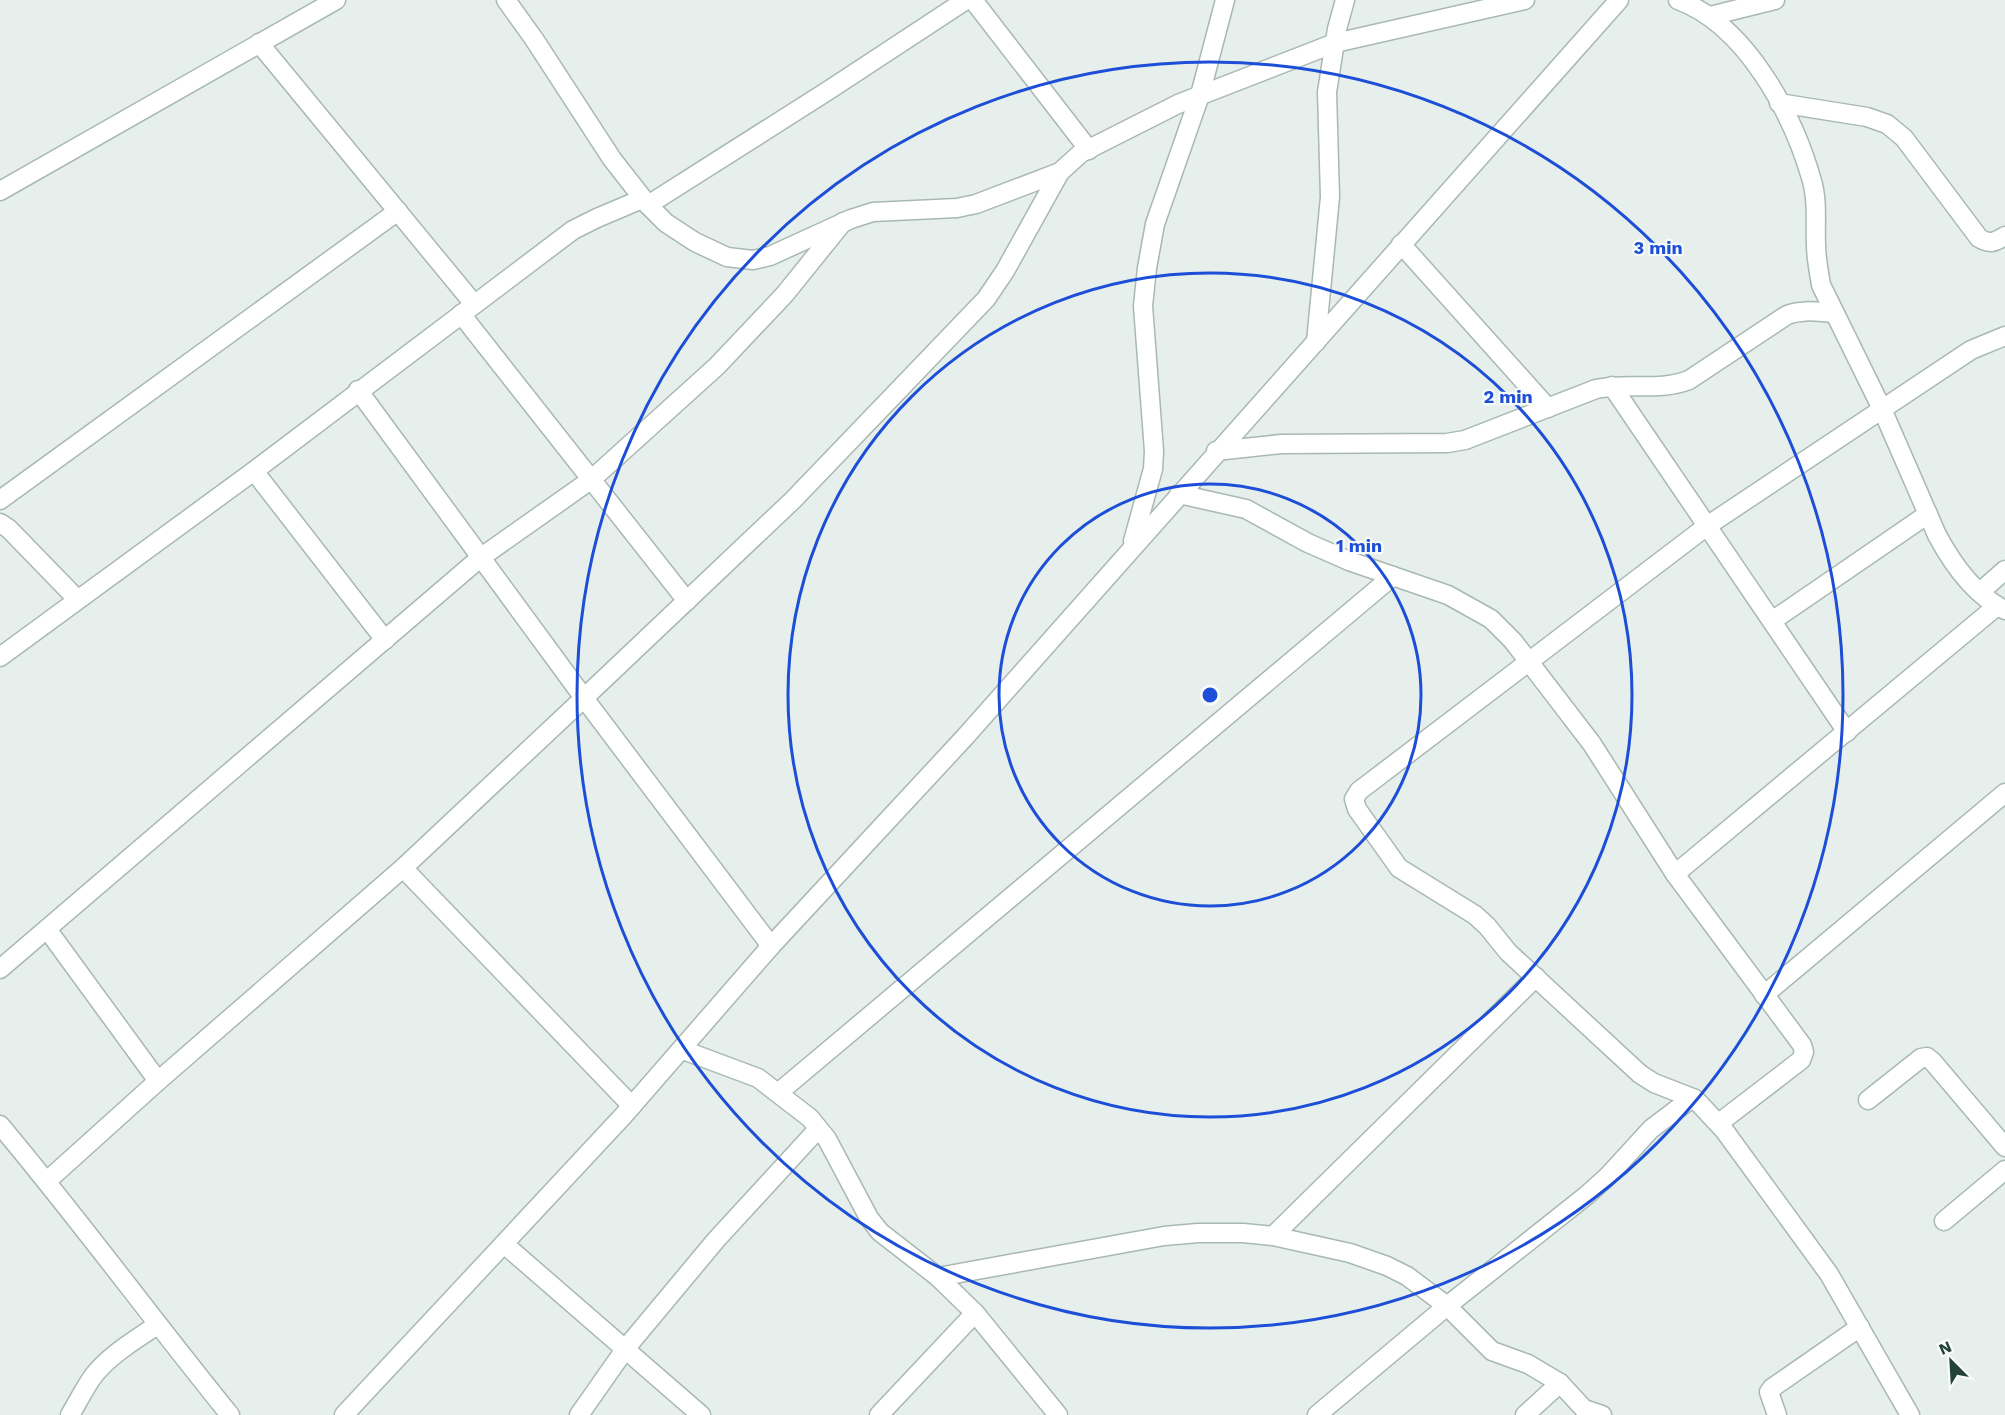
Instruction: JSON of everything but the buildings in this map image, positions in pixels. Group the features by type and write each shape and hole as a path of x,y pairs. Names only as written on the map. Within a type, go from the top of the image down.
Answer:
{"street":[{"path":"0,191 336,0"},
{"path":"506,0 612,159 645,202 666,223 695,242 727,257 753,260 770,256 843,222 873,212 957,208 976,204 1060,172"},
{"path":"0,657 254,471 358,390 573,230 597,218 645,202 829,90 966,0"},
{"path":"973,0 1089,150"},
{"path":"1132,547 1153,469 1154,451 1143,306 1147,268 1155,224 1200,95 1225,0"},
{"path":"1316,342 1330,197 1327,92 1345,0"},
{"path":"47,1181 158,1081 403,868 793,500 986,299 1005,271 1060,172 1081,153 1200,95 1335,43 1525,0"},
{"path":"344,1415 683,1050 771,946 964,736 1619,0"},
{"path":"1675,874 2001,608 1959,572 1948,555 1882,409 1821,285 1816,245 1813,182 1779,103 1763,73 1750,55 1710,16 1678,0"},
{"path":"1710,16 1775,0"},
{"path":"259,43 350,156 398,210 467,309 592,479 687,601"},
{"path":"1779,103 1867,117 1887,124 1904,138 1979,238 1987,243 1993,243 2005,236"},
{"path":"0,500 398,210"},
{"path":"0,969 480,558 592,479 717,366 785,294 843,222"},
{"path":"1401,244 1548,408"},
{"path":"1216,451 1281,444 1447,443 1465,440 1596,389 1612,386 1674,385 1689,380 1787,315 1807,311 1834,313"},
{"path":"1910,1415 1822,1265 1705,1107 1692,1098 1654,1083 1640,1074 1508,952 1475,915 1399,868 1357,809 1354,799 1359,791 1707,526 1971,350 2005,336"},
{"path":"1612,386 1847,732"},
{"path":"358,390 480,558 771,946"},
{"path":"254,471 385,640"},
{"path":"1179,494 1246,509 1308,543 1349,561 1448,595 1491,619 1513,641 1592,744 1675,874 1802,1045 1804,1052 1801,1060 1719,1123"},
{"path":"1772,621 1928,514"},
{"path":"0,523 9,529 77,599"},
{"path":"1980,592 2005,570"},
{"path":"778,1093 1393,576"},
{"path":"1764,995 2005,793"},
{"path":"403,868 632,1106"},
{"path":"47,929 158,1081"},
{"path":"1273,1236 1536,977"},
{"path":"683,1050 758,1078 810,1118 827,1139 880,1232 938,1277 975,1313 1058,1415"},
{"path":"1868,1100 1921,1058 1927,1057 2005,1147"},
{"path":"1324,1413 1447,1306 1587,1195 1607,1177 1646,1133 1692,1098"},
{"path":"0,1125 47,1181 230,1415"},
{"path":"579,1415 626,1348 716,1240 818,1128"},
{"path":"1944,1221 2005,1170"},
{"path":"938,1277 1164,1236 1209,1233 1273,1236 1350,1253 1407,1276 1447,1306 1492,1351 1528,1364 1560,1383 1584,1409 1602,1415"},
{"path":"504,1244 626,1348 700,1415"},
{"path":"879,1415 975,1313"},
{"path":"70,1415 93,1376 103,1365 157,1324"},
{"path":"1777,1415 1769,1392 1860,1327"},
{"path":"1525,1415 1560,1383"}]}
